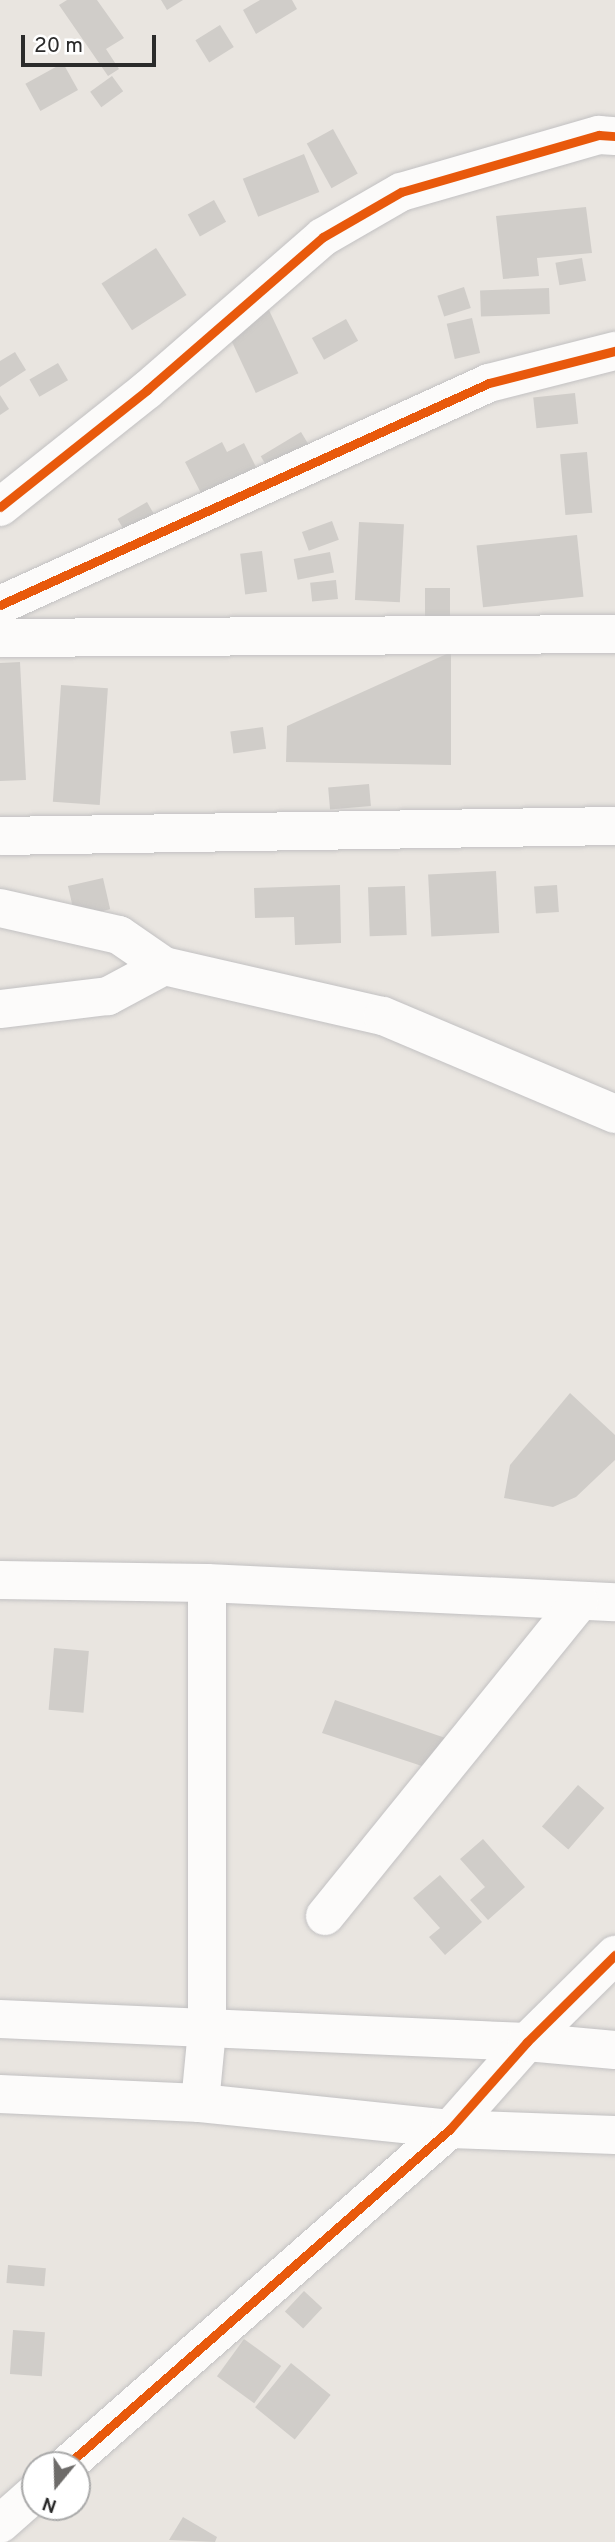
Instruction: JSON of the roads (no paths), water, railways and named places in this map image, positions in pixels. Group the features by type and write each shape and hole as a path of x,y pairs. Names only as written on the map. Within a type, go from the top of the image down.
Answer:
{"street":[{"path":"0,507 147,390 323,237 401,192 600,135 615,136"},
{"path":"0,605 131,549 489,383 615,351"},
{"path":"0,638 615,634"},
{"path":"0,836 615,826"},
{"path":"0,908 119,935 164,966 383,1016 615,1114"},
{"path":"0,1009 108,996 164,966"},
{"path":"0,1580 207,1583 597,1602"},
{"path":"200,2103 207,2030 207,1583"},
{"path":"325,1916 597,1602"},
{"path":"83,2451 450,2129 527,2042 615,1955"},
{"path":"0,2019 527,2042 615,2050"},
{"path":"0,2094 200,2103 450,2129 615,2135"},
{"path":"0,2524 21,2505"}]}
